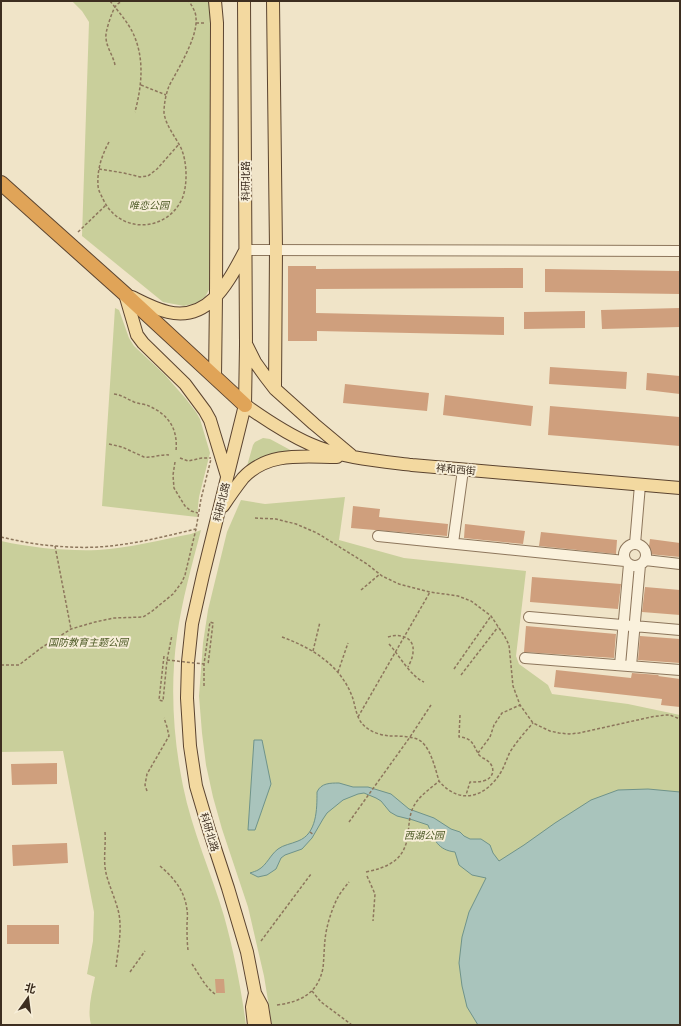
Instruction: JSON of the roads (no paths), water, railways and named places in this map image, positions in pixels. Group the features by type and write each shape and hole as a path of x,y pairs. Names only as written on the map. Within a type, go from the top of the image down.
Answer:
{"highway":[{"path":"1,182 245,405"}],"main road":[{"path":"215,1 215,377"},
{"name":"科研北路","path":"244,1 246,250 245,405 192,624 188,654 187,698 190,746 196,786 248,952 255,993 262,1006 265,1025"},
{"path":"273,1 276,249 275,389"},
{"path":"125,294 157,309 170,313 182,314 193,312 202,308 216,297 227,284 246,250"},
{"path":"125,294 137,335 143,343 185,384 206,411 228,476"},
{"path":"246,345 255,362 275,389 354,457"},
{"name":"祥和西街","path":"245,405 269,422 311,445 354,457 398,464 680,488"},
{"path":"219,512 243,478 252,470 273,459 354,457"},
{"name":"科研北路","path":"254,1025 252,1007 255,993"}],"street":[{"path":"246,250 680,251"},
{"path":"453,543 463,470"},
{"path":"635,544 640,485"},
{"path":"378,536 627,563 635,566 642,563 680,564"},
{"path":"620,665 627,563 624,557 625,550 631,545 635,544 644,548 646,555 642,563 630,666"},
{"path":"529,617 680,630"},
{"path":"525,658 680,670"}],"water":[{"path":"254,740 262,740 271,784 255,830 248,830"},
{"path":"339,783 353,787 368,787 391,794 409,809 434,818 470,839 481,839 490,845 493,853 499,861 591,800 618,790 648,789 680,792 680,1025 478,1025 467,1007 459,963 462,937 469,912 486,878 472,875 459,865 455,852 444,849 437,843 428,825 397,816 390,812 381,801 364,793 343,800 327,813 312,838 302,849 281,858 276,869 267,875 258,877 250,873 261,868 275,851 304,838 309,833 315,820 317,792 323,785"}],"park label":[{"name":"唯恋公园","path":"149,205"},
{"name":"国防教育主题公园","path":"88,642"},
{"name":"西湖公园","path":"424,835"}]}
